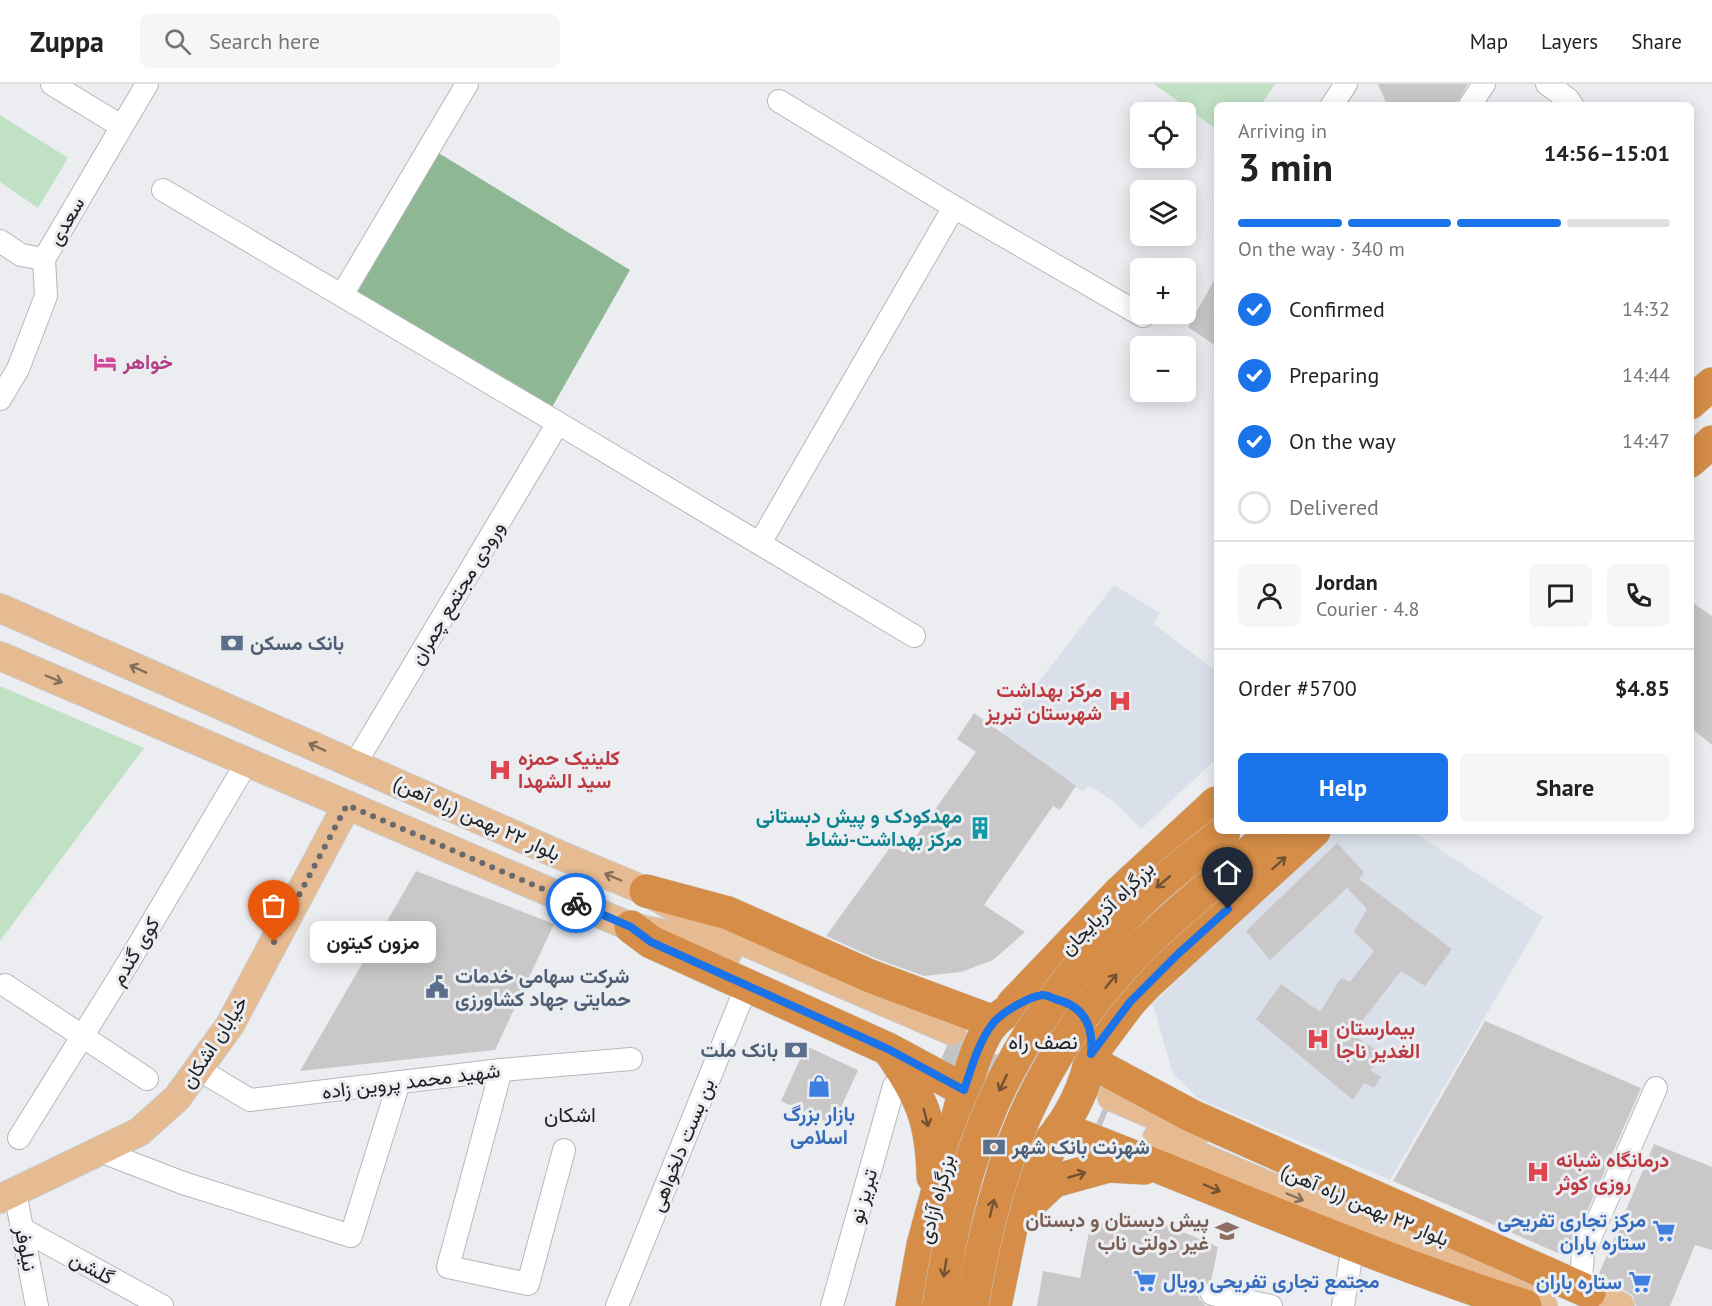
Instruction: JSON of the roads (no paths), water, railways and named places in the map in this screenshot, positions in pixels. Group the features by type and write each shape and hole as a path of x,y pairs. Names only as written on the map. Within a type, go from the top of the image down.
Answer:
{"highway":[{"path":"1694,400 1712,384"},
{"path":"1694,458 1712,442"},
{"name":"بزرگراه آذربایجان","path":"998,1020 1092,921 1214,805"},
{"path":"1191,826 1188,851 1198,874 1220,890 1246,893"},
{"path":"939,1306 946,1259 963,1187 984,1124 1012,1064 1050,1005 1095,949 1144,898 1221,834"},
{"path":"972,1306 978,1264 995,1194 1016,1134 1042,1078 1080,1019 1120,969 1170,921 1271,834"},
{"path":"1091,1058 1130,1002 1178,954 1311,834"},
{"path":"646,891 728,913 870,976 998,1020"},
{"path":"631,927 651,942 888,1049 964,1092"},
{"path":"995,1306 1013,1219 1077,1097 1091,1058 1093,1037 1086,1018 1068,1002 1043,995 1022,1002 998,1020 977,1053 964,1092 964,1120 974,1139 993,1153 1018,1157 1040,1150 1059,1130"},
{"path":"888,1049 908,1078 923,1106 933,1147 933,1205"},
{"path":"1091,1058 1192,1116 1584,1290"},
{"name":"بزرگراه آزادی","path":"912,1306 933,1205 964,1092"},
{"path":"1059,1130 1168,1169 1353,1246 1525,1306"},
{"path":"1013,1219 1054,1181 1108,1166 1168,1169"}],"main road":[{"name":"بلوار ۲۲ بهمن (راه آهن)","path":"0,608 646,891 706,925 949,1039 697,942 631,927 0,656"},
{"name":"خیابان اشکان","path":"8,1195 139,1132 177,1098 230,1025 347,805"},
{"name":"بلوار ۲۲ بهمن (راه آهن)","path":"1543,1306 1109,1107 1480,1253 1584,1290 1620,1306"}],"street":[{"path":"52,84 121,126"},
{"name":"سعدی","path":"1,394 18,369 46,296 44,259 147,84"},
{"path":"342,296 467,84"},
{"path":"1334,102 1346,84"},
{"path":"1472,102 1484,84"},
{"path":"1547,84 1570,102"},
{"path":"779,101 954,207 1130,309"},
{"path":"163,190 914,636"},
{"path":"760,543 954,207"},
{"path":"0,241 21,255 44,259"},
{"name":"ورودی مجتمع چمران","path":"355,764 558,423"},
{"name":"کوی گندم","path":"20,1138 247,762"},
{"path":"5,985 147,1079"},
{"name":"بن بست دلخواهی","path":"617,1306 747,985"},
{"name":"شهید محمد پروین زاده","path":"198,1069 250,1100 501,1070 631,1059"},
{"path":"501,1070 448,1267 528,1284 564,1150"},
{"path":"99,1151 183,1183 351,1236 399,1082"},
{"name":"تبریز نو","path":"832,1306 894,1086"},
{"path":"1584,1290 1583,1254 1656,1088"},
{"name":"نیلوفر","path":"8,1195 22,1229 37,1306"},
{"name":"گلشن","path":"22,1229 162,1306"},
{"path":"1343,1306 1353,1246"},
{"path":"1212,1294 1271,1306"}],"tunnel":[{"path":"946,1048 1106,1116"}],"place":[{"name":"خواهر","path":"105,362"},
{"name":"بانک مسکن","path":"232,643"},
{"name":"مرکز بهداشت شهرستان تبریز","path":"1120,701"},
{"name":"کلینیک حمزه سید الشهدا","path":"500,770"},
{"name":"مهدکودک و پیش دبستانی مرکز بهداشت-نشاط","path":"980,828"},
{"name":"مزون کیتون","path":"274,942"},
{"name":"شرکت سهامی خدمات حمایتی جهاد کشاورزی","path":"437,987"},
{"name":"بیمارستان الغدیر ناجا","path":"1318,1039"},
{"name":"بانک ملت","path":"796,1050"},
{"name":"بازار بزرگ اسلامی","path":"819,1086"},
{"name":"شهرنت بانک شهر","path":"994,1147"},
{"name":"درمانگاه شبانه روزی کوثر","path":"1538,1172"},
{"name":"پیش دبستان و دبستان غیر دولتی ناب","path":"1227,1231"},
{"name":"مرکز تجاری تفریحی ستاره باران","path":"1664,1231"},
{"name":"مجتمع تجاری تفریحی رویال","path":"1145,1281"},
{"name":"ستاره باران","path":"1640,1282"}],"district":[{"name":"نصف راه","path":"1043,1042"},
{"name":"اشکان","path":"570,1115"}]}
